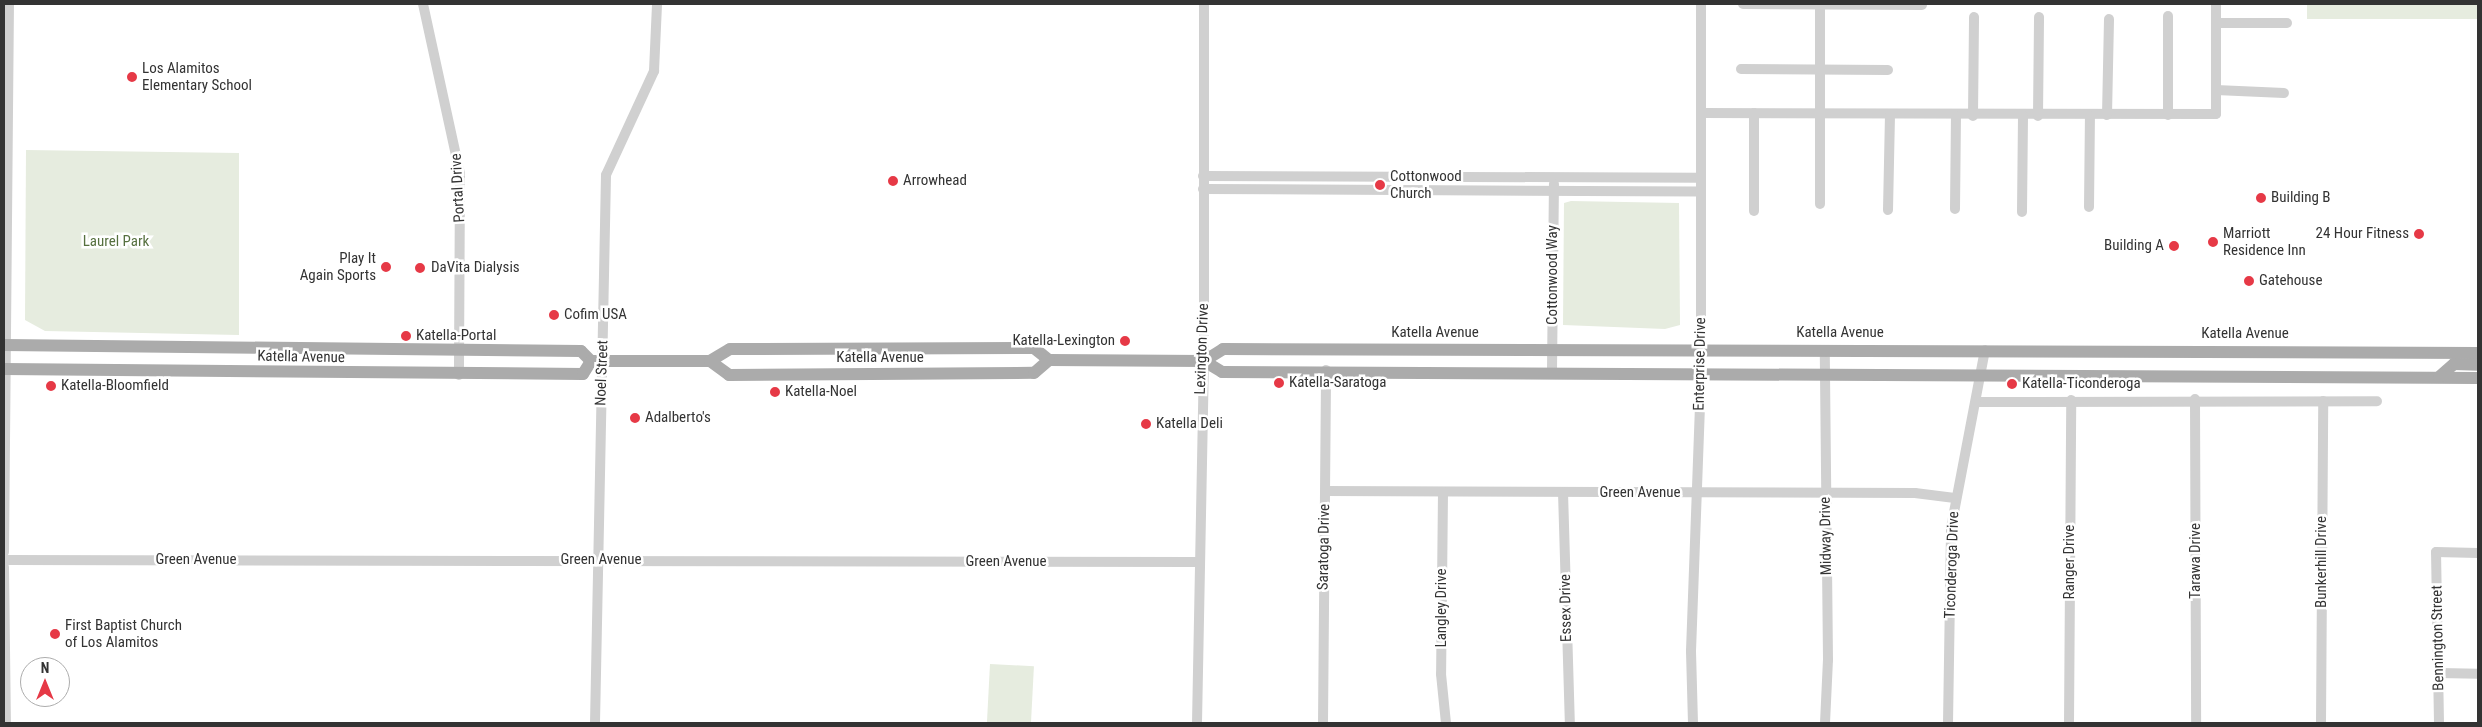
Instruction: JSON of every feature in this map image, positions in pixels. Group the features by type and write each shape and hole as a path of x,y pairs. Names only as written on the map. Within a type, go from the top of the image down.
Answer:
{"main road":[{"name":"Katella Avenue","path":"5,345 581,351 596,361 710,361 730,349 1034,348 1049,360 1204,361 1222,372 1326,370 1552,371 2478,378"},
{"name":"Katella Avenue","path":"1204,361 1223,349 2478,353"},
{"name":"Katella Avenue","path":"710,361 730,375 739,375 1034,373 1049,360"},
{"name":"Katella Avenue","path":"5,369 459,375 583,374 596,361"},
{"path":"2440,377 2454,364 2478,365"}],"street":[{"path":"4,552 6,141 9,4"},
{"name":"Portal Drive","path":"423,4 460,174 459,375"},
{"name":"Noel Street","path":"596,723 600,559 596,361 606,175 654,71 657,4"},
{"name":"Lexington Drive","path":"1197,723 1198,562 1204,361 1204,4"},
{"name":"Enterprise Drive","path":"1693,723 1701,372 1701,4"},
{"path":"1743,4 1922,5"},
{"path":"1820,4 1820,204"},
{"path":"1702,113 1956,116 2216,114 2216,4"},
{"path":"2168,16 2168,115"},
{"path":"1973,116 1974,17"},
{"path":"2038,17 2038,116"},
{"path":"2107,115 2109,19"},
{"path":"2216,23 2287,23"},
{"path":"1741,69 1888,70"},
{"path":"2216,90 2284,93"},
{"path":"1754,113 1754,211"},
{"path":"1888,210 1890,115"},
{"path":"1955,209 1956,116"},
{"path":"2022,212 2023,116"},
{"path":"2089,207 2090,116"},
{"path":"1204,176 1700,178"},
{"name":"Cottonwood Way","path":"1552,371 1554,178"},
{"path":"1203,189 1700,192"},
{"name":"Midway Drive","path":"1825,350 1825,723"},
{"name":"Ticonderoga Drive","path":"1948,723 1951,528 1982,374 1985,350"},
{"name":"Saratoga Drive","path":"1323,723 1326,370"},
{"path":"1976,402 2071,400 2377,401"},
{"name":"Ranger Drive","path":"2069,723 2071,400"},
{"name":"Tarawa Drive","path":"2195,400 2196,723"},
{"name":"Bunkerhill Drive","path":"2321,723 2323,401"},
{"name":"Green Avenue","path":"1325,491 1915,493 1956,498"},
{"name":"Langley Drive","path":"1443,492 1442,674 1446,723"},
{"name":"Essex Drive","path":"1563,492 1570,723"},
{"name":"Bennington Street","path":"2439,723 2436,552 2478,553"},
{"name":"Green Avenue","path":"4,560 600,559 1198,562"},
{"path":"4,567 6,723"},
{"path":"2439,673 2478,674"}],"green space":[{"path":"2307,4 2478,4 2478,19 2307,19"},
{"name":"Laurel Park","path":"26,150 239,153 239,335 45,331 25,320"},
{"path":"1571,201 1679,203 1680,325 1665,329 1563,325 1564,203"},
{"path":"990,664 1034,666 1031,723 987,723"}],"place":[{"name":"Los Alamitos Elementary School","path":"132,77"},
{"name":"Arrowhead","path":"893,181"},
{"name":"Cottonwood Church","path":"1380,185"},
{"name":"Building B","path":"2261,198"},
{"name":"24 Hour Fitness","path":"2419,234"},
{"name":"Marriott Residence Inn","path":"2213,242"},
{"name":"Building A","path":"2174,246"},
{"name":"Play It Again Sports","path":"386,267"},
{"name":"DaVita Dialysis","path":"420,268"},
{"name":"Gatehouse","path":"2249,281"},
{"name":"Cofim USA","path":"554,315"},
{"name":"Katella-Portal","path":"406,336"},
{"name":"Katella-Lexington","path":"1125,341"},
{"name":"Katella-Saratoga","path":"1279,383"},
{"name":"Katella-Ticonderoga","path":"2012,384"},
{"name":"Katella-Bloomfield","path":"51,386"},
{"name":"Katella-Noel","path":"775,392"},
{"name":"Adalberto's","path":"635,418"},
{"name":"Katella Deli","path":"1146,424"},
{"name":"First Baptist Church of Los Alamitos","path":"55,634"}]}
